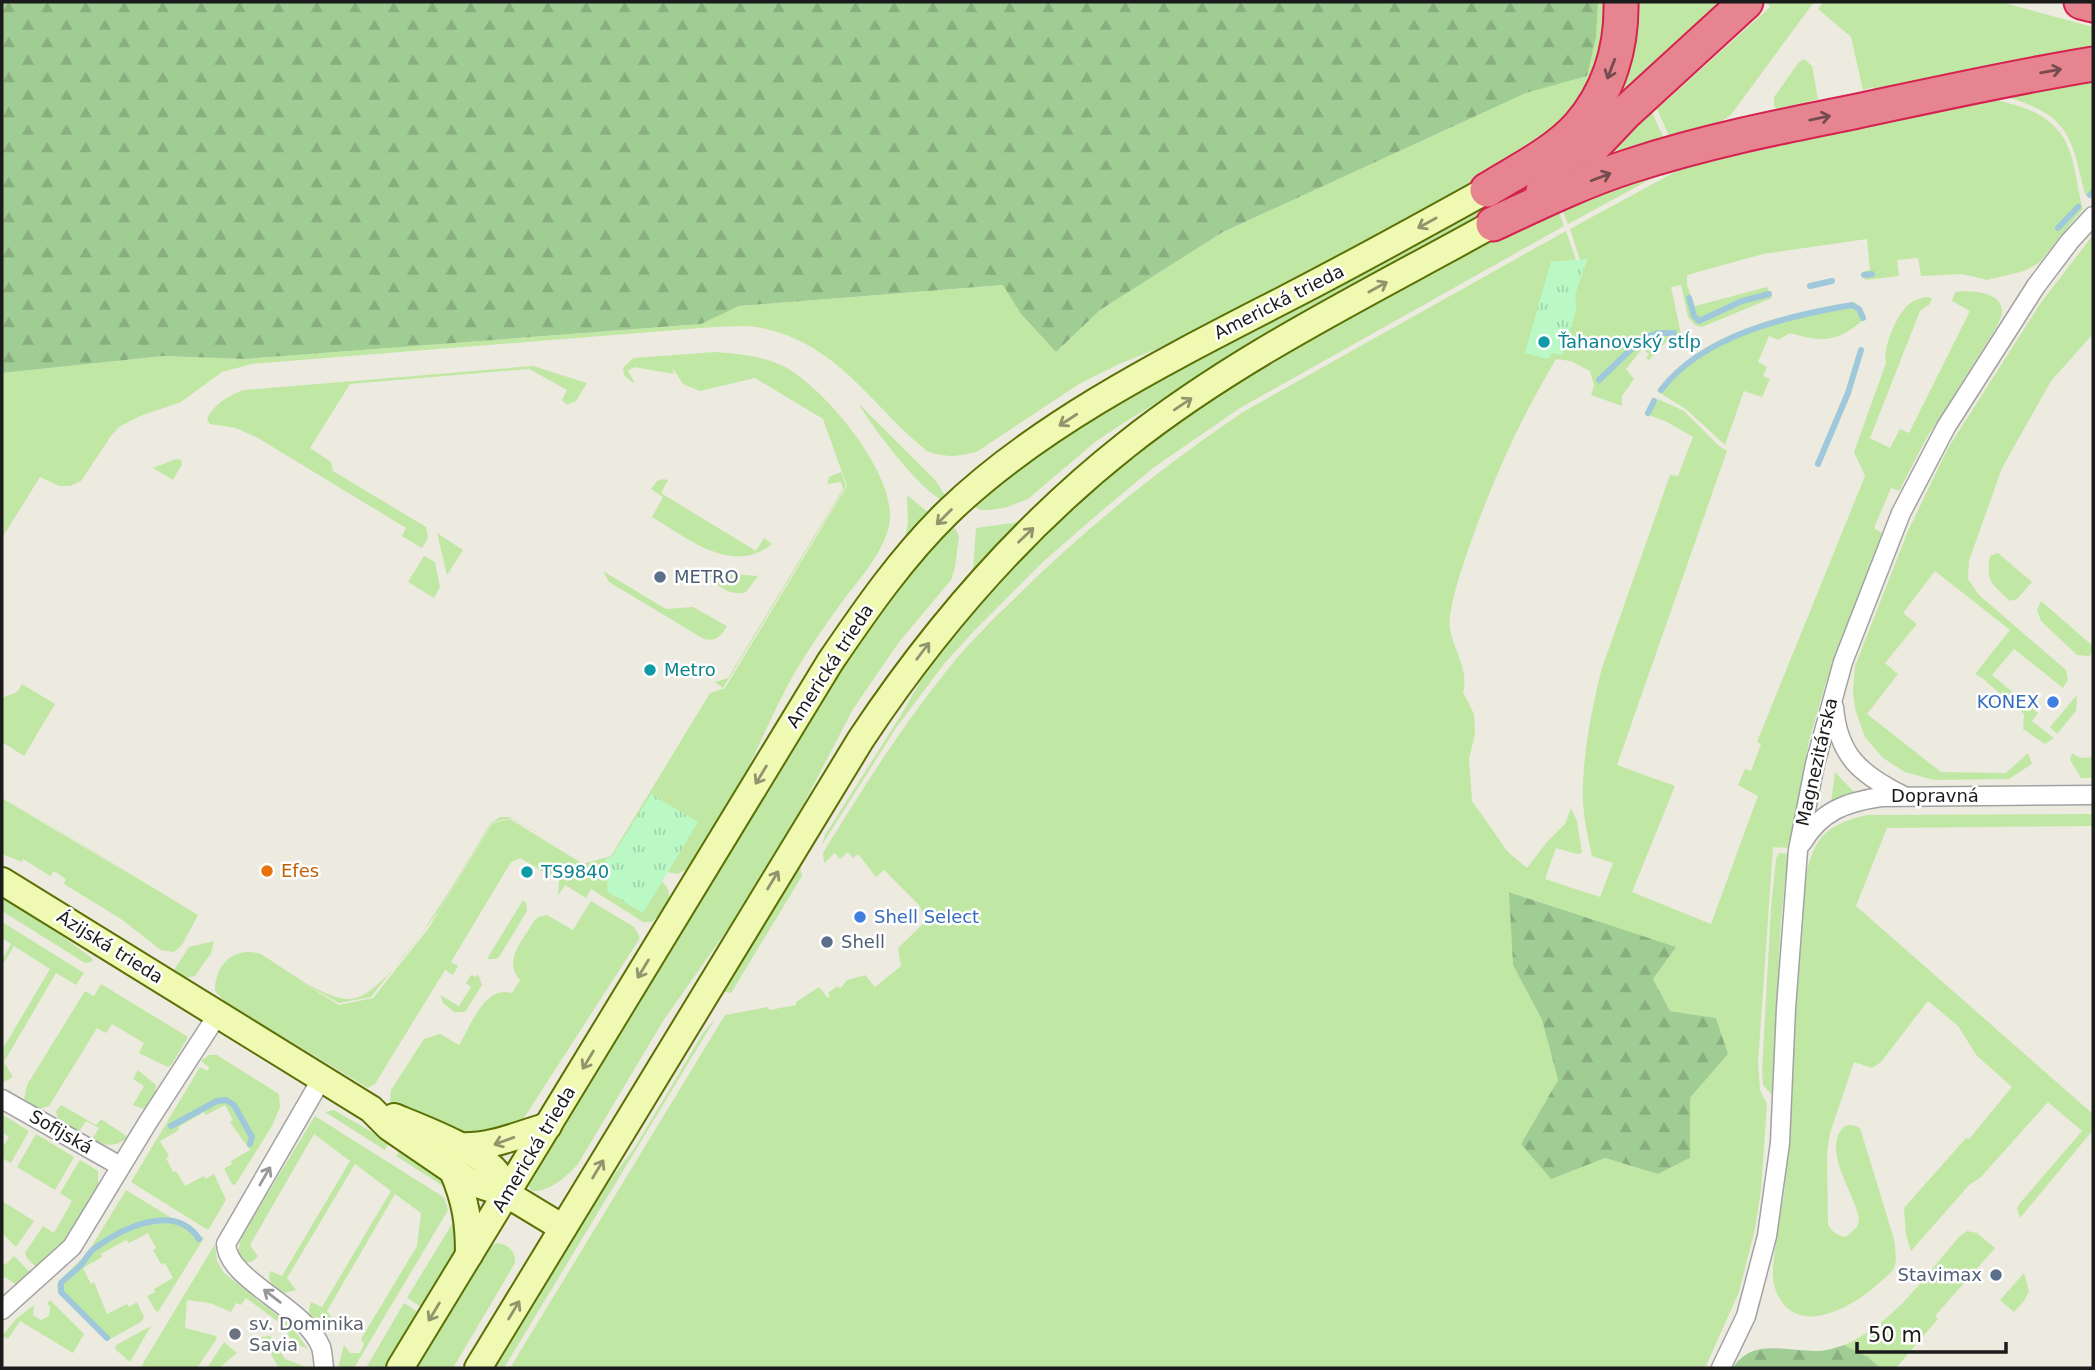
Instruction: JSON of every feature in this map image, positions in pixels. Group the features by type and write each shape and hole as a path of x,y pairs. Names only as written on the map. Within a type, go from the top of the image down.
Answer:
{"highway":[{"path":"1487,190 1561,142 1578,127 1591,110 1614,63 1620,32 1621,2"},
{"path":"2081,2 2093,5"},
{"path":"1493,225 1544,191 1734,13"},
{"path":"1493,225 1564,191 1629,166 1688,149 2009,78 2093,64"},
{"path":"1487,190 1562,153 1626,112"}],"street":[{"name":"Americká trieda","path":"400,1368 830,662 890,577 948,512 1025,448 1096,402 1487,190"},
{"name":"Magnezitárska","path":"1721,1368 1746,1316 1763,1255 1775,1188 1798,850 1815,764 1833,694 1886,548 1923,468 2036,286 2093,216"},
{"name":"Americká trieda","path":"478,1368 860,739 923,650 988,574 1059,503 1105,462 1173,411 1292,334 1493,225"},
{"path":"1833,694 1836,726 1841,744 1850,759 1880,784 1905,797"},
{"name":"Dopravná","path":"1798,850 1810,830 1834,809 1862,799 2093,795"},
{"name":"Ázijská trieda","path":"2,881 371,1109 389,1127 455,1159 468,1181 507,1194 563,1228"},
{"path":"2,1310 72,1247 120,1166 218,1014"},
{"path":"322,1079 226,1244 232,1263 307,1326 320,1346 324,1368"},
{"name":"Sofijská","path":"2,1099 120,1166"},
{"path":"468,1255 468,1218 455,1159 478,1147 548,1126"}],"green space":[{"path":"2,2 1598,3 1596,37 1587,76 1526,93 1223,232 1100,310 1056,352 1021,314 1003,285 739,306 701,324 245,359 163,356 2,373"},
{"path":"1598,2 1611,2 1611,9 1587,95 1543,142 1410,220 1187,337 1119,364 1079,384 978,451 952,456 927,451 831,360 785,335 757,327 714,327 252,364 222,372 181,402 140,416 119,427 81,481 70,486 59,486 40,477 2,538 2,373 163,356 245,359 701,324 739,306 1004,285 1021,314 1056,352 1100,310 1223,232 1526,93 1586,76 1596,37"},
{"path":"1633,2 1725,2 1603,111"},
{"path":"1767,2 1814,2 1730,116 1715,125 1669,136 1657,109 1770,7"},
{"path":"1823,2 2001,2 2093,27 2093,55 1875,95 1873,87 1863,90 1851,37 1818,9"},
{"path":"1804,59 1812,66 1818,99 1807,102 1809,110 1780,112 1774,106 1774,97"},
{"path":"2093,75 2093,199 2085,194 2075,155 2062,128 2040,110 2001,95"},
{"path":"1989,100 2032,111 2057,130 2065,141 2074,165 2083,209 2039,263 2024,271 1987,280 1962,274 1921,276 1918,258 1897,260 1899,276 1865,280 1864,271 1870,270 1867,239 1763,254 1687,275 1687,285 1695,306 1767,287 1772,298 1702,327 1696,326 1688,317 1681,285 1671,287 1681,334 1665,343 1649,360 1646,358 1649,354 1642,349 1626,369 1634,379 1622,396 1622,406 1591,395 1594,386 1590,371 1571,361 1556,359 1522,420 1503,462 1461,571 1452,604 1450,625 1464,673 1463,692 1474,714 1475,734 1469,759 1472,801 1508,852 1527,868 1565,824 1571,808 1577,821 1582,853 1556,848 1545,879 1600,897 1613,863 1592,856 1583,802 1585,753 1595,700 1602,668 1670,475 1678,476 1693,437 1649,415 1658,399 1684,411 1727,451 1617,765 1675,786 1632,892 1711,924 1758,796 1738,785 1745,769 1751,771 1761,744 1757,742 1865,476 1854,452 1886,363 1886,349 1895,323 1911,303 1925,297 1932,298 1930,304 1920,311 1870,438 1890,448 1900,429 1909,433 1970,311 1952,301 1955,292 1984,293 2001,305 2002,314 1996,328 1926,439 1899,491 1891,488 1874,528 1882,533 1826,682 1809,741 1789,848 1773,847 1758,1063 1760,1090 1767,1104 1761,1190 1755,1229 1739,1292 1705,1368 510,1368 725,1015 796,1005 796,1002 819,987 828,998 828,993 838,986 840,989 847,980 865,975 875,987 901,966 898,948 925,922 920,906 884,870 876,877 858,854 853,858 848,852 840,859 835,853 824,863 823,853 914,713 956,659 990,622 1098,522 1183,454 1243,412 1566,231 1576,260 1551,262 1576,311 1575,294 1587,260 1580,260 1570,229 1684,167","holes":["1510,892 1675,948 1652,979 1670,1011 1716,1018 1728,1054 1690,1098 1690,1158 1658,1174 1605,1158 1521,1144 1558,1080 1542,1020 1513,965"]},
{"path":"1650,108 1666,143 1582,167"},
{"path":"1682,162 1568,224 1561,207"},
{"path":"1535,177 1538,182 1496,211 1197,378 1125,422 1095,442 1028,499 1004,508 981,510 975,507 999,483 1084,421 1243,332 1401,253"},
{"path":"1558,209 1564,226 1240,408 1153,468 1091,520 1044,561 944,664 896,728 822,845 825,835 901,715 942,644 1027,551 1077,503 1165,431 1270,362 1486,244"},
{"path":"2093,235 2093,334 2051,381 2002,468 1969,561 1968,579 1979,595 2066,670 2068,680 2063,688 2014,649 1992,675 2038,713 2032,721 2054,738 2045,744 2023,729 2024,714 1975,674 2010,630 1935,571 1903,613 1917,624 1885,663 1898,674 1867,714 1941,772 2006,773 2028,753 2032,764 2009,779 1934,780 1905,772 1883,758 1865,737 1855,709 1855,666 1908,531 1948,448 2040,304"},
{"path":"1587,259 1575,294 1576,311 1562,355 1552,353 1548,359 1525,353 1551,262"},
{"path":"1854,302 1865,318 1839,336 1821,339 1790,333 1778,340 1769,336 1758,362 1767,367 1763,376 1770,379 1762,397 1744,391 1725,445 1687,410 1657,391 1676,370 1698,353 1747,328"},
{"path":"715,352 761,358 787,368 803,379 840,415 872,461 883,484 889,506 889,526 876,557 795,672 741,781 689,868 678,874 650,873 665,884 668,890 665,908 652,922 643,922 591,889 586,898 565,885 558,896 559,881 520,858 511,862 451,962 458,966 453,975 445,970 375,1084 368,1088 224,1001 215,991 222,965 242,953 261,954 316,989 339,998 350,999 367,993 398,963 371,997 339,1003 300,981 339,1005 373,998 428,929 493,823 510,819 583,864 611,856 710,693 725,688 847,486 823,419 755,378 700,391 683,384 672,367 674,374 634,367 628,371 633,383 624,375 623,368 633,358"},
{"path":"533,366 587,383 576,401 567,405 562,400 567,390 529,369 350,384 310,448 331,462 333,471 426,527 428,538 422,548 402,536 406,528 258,438 236,428 210,424 207,419 213,409 223,401 245,390"},
{"path":"859,404 935,480 946,497 942,500 933,494 909,471"},
{"path":"176,459 181,460 182,464 173,480 153,468"},
{"path":"841,472 846,486 723,688 715,682 728,678 843,489 841,482 827,484 829,477"},
{"path":"668,480 661,493 756,551 764,538 772,544 757,553 726,555 680,535 652,517 663,497 651,489 657,481"},
{"path":"907,495 929,513 905,538 908,522"},
{"path":"1020,522 973,570 976,528"},
{"path":"955,528 959,537 951,580 899,642 853,709 787,836 732,923 663,1021 578,1164 563,1179 545,1189 532,1191 526,1184 869,620 946,531"},
{"path":"437,533 463,550 447,575"},
{"path":"1998,553 2032,582 2017,599 2010,601 1991,582 1990,556"},
{"path":"424,556 435,562 440,587 434,598 408,582"},
{"path":"603,571 666,609 693,607 727,626 718,637 712,640 704,639 609,582"},
{"path":"707,572 758,576 746,592 735,593 718,585"},
{"path":"2041,601 2093,646 2093,653 2089,656 2077,655 2041,621 2037,610"},
{"path":"22,684 55,704 24,756 2,742 2,698 17,692"},
{"path":"2077,695 2076,711 2057,734 2050,727"},
{"path":"2072,753 2080,758 2093,757 2093,778 2081,778 2070,760"},
{"path":"1835,772 1854,792 1831,803"},
{"path":"651,794 698,822 643,913 608,892 605,859 612,857"},
{"path":"2,796 198,915 182,945 174,952 161,950 121,919 64,884 66,879 54,871 50,876 23,859 22,862 2,854 2,798 142,882"},
{"path":"2093,814 2093,826 1887,828 1856,906 2093,1114 2093,1130 2020,1218 2017,1208 2020,1203 2082,1131 2048,1102 1911,1251 1906,1235 1904,1208 1966,1138 1969,1139 2012,1087 1977,1056 1958,1026 1928,1001 1881,1062 1872,1068 1854,1062 1830,1133 1827,1153 1828,1224 1835,1233 1846,1237 1857,1227 1859,1219 1839,1165 1836,1145 1841,1130 1845,1127 1854,1125 1860,1128 1894,1239 1895,1267 1865,1294 1836,1311 1806,1316 1793,1312 1782,1302 1774,1285 1773,1265 1788,1147 1804,883 1816,845 1840,824 1867,815"},
{"path":"500,817 510,817 576,855 511,818 493,822 438,912 417,939 491,823"},
{"path":"1779,853 1788,854 1781,921 1772,1095 1763,1085 1762,1070 1771,908 1776,859"},
{"path":"799,861 802,876 731,993 720,991"},
{"path":"1509,892 1676,947 1653,979 1670,1011 1716,1018 1728,1054 1690,1098 1690,1158 1658,1174 1605,1158 1551,1179 1521,1144 1558,1080 1542,1020 1513,965"},
{"path":"2,895 93,959 91,962 85,963 2,911"},
{"path":"523,900 527,911 499,957 487,959"},
{"path":"591,901 634,927 640,938 522,1121 503,1131 461,1135 394,1106 390,1101 391,1090 424,1039 440,1034 459,1045 486,1001 502,992 512,993 520,980 513,965 516,950 534,921 547,915 573,930"},
{"path":"2,922 84,973 76,985 56,973 4,1062 13,1077 2,1083 2,1050 50,969 14,946 2,966 2,960 11,944 2,938"},
{"path":"214,941 211,953 195,976 185,978 174,970 189,947"},
{"path":"478,974 482,985 465,1012 454,1012 443,1003 440,995 459,1006 471,987 466,983 471,975 476,977"},
{"path":"101,984 188,1037 168,1067 139,1053 144,1043 112,1024 106,1033 97,1028 49,1106 39,1109 24,1099 27,1085 85,991 94,996"},
{"path":"715,1019 504,1368 491,1368 581,1219 635,1147 703,1033"},
{"path":"209,1055 217,1055 279,1094 280,1107 272,1126 235,1185 224,1169 232,1164 231,1161 250,1150 230,1122 233,1120 225,1105 206,1115 204,1112 160,1141 169,1156 166,1158 173,1172 176,1171 185,1186 214,1174 226,1200 208,1230 131,1182 200,1067 207,1071 210,1068 201,1061"},
{"path":"138,1070 156,1085 155,1093 144,1109 133,1105 144,1086 133,1079"},
{"path":"61,1105 96,1125 101,1119 128,1137 115,1144 97,1142 92,1139 99,1128 86,1121 79,1132 58,1120 56,1111"},
{"path":"334,1110 389,1142 385,1150 325,1112"},
{"path":"3,1115 29,1131 11,1163 2,1158 2,1148 9,1137 2,1132"},
{"path":"315,1116 440,1195 444,1198 448,1210 354,1368 338,1368 344,1345 350,1353 360,1353 364,1344 361,1339 417,1246 421,1213 395,1194 327,1311 335,1321 314,1321 309,1309 311,1302 322,1307 391,1191 355,1164 287,1278 296,1290 284,1293 274,1288 269,1279 270,1271 282,1276 350,1161 314,1134 250,1245 258,1256 245,1263 238,1254 241,1237"},
{"path":"36,1134 74,1157 55,1190 17,1167"},
{"path":"401,1149 438,1172 451,1191 396,1156"},
{"path":"80,1160 98,1171 98,1188 66,1242 37,1268 25,1253 43,1226 54,1233 72,1201 60,1193"},
{"path":"126,1190 204,1238 158,1312 147,1296 173,1278 165,1263 161,1264 153,1250 156,1248 148,1233 129,1243 126,1240 83,1268 91,1284 94,1282 107,1314 137,1302 144,1317 141,1322 107,1341 59,1294 57,1286 87,1254"},
{"path":"2,1201 34,1221 16,1247 2,1233"},
{"path":"458,1214 456,1249 423,1308 407,1298"},
{"path":"1967,1231 1977,1233 1995,1248 1935,1316 1938,1319 1896,1368 1880,1368 1868,1357 1844,1345 1862,1336 1893,1312"},
{"path":"497,1243 510,1249 515,1263 453,1368 413,1368 487,1248"},
{"path":"215,1244 217,1261 224,1273 291,1326 308,1349 292,1342 284,1326 246,1298 241,1305 236,1303 231,1312 210,1303 187,1300 185,1328 213,1335 217,1337 216,1340 197,1368 143,1368 142,1365"},
{"path":"14,1256 31,1273 17,1285 5,1277 2,1281 2,1262 5,1265"},
{"path":"2024,1273 2029,1291 2014,1312 2000,1300"},
{"path":"50,1300 84,1334 73,1353 20,1321 8,1339 2,1336 17,1318 34,1305 33,1315 41,1320 49,1316 50,1306 47,1304"},
{"path":"404,1303 419,1313 386,1368 366,1368"},
{"path":"151,1326 130,1362 115,1349 116,1345"},
{"path":"270,1336 285,1359 309,1368 279,1368 261,1337"},
{"path":"224,1342 237,1353 219,1368 207,1368"},
{"path":"1844,1345 1868,1357 1880,1368 1733,1368 1741,1358 1760,1349 1820,1351"}],"waterway":[{"path":"2090,195 2093,192"},
{"path":"2058,228 2078,207"},
{"path":"1864,275 1872,274"},
{"path":"1810,286 1832,281"},
{"path":"1689,298 1694,316 1699,321 1742,301 1769,294"},
{"path":"1661,390 1699,355 1748,331 1801,315 1852,305 1859,309 1863,318"},
{"path":"1599,380 1642,339 1657,333 1674,333"},
{"path":"1818,464 1848,393 1861,350"},
{"path":"1648,413 1654,401"},
{"path":"171,1126 217,1101 226,1100 234,1105 252,1137 250,1144"},
{"path":"61,1292 61,1283 93,1250 106,1240 133,1227 163,1220 176,1222 189,1228 199,1239"},
{"path":"62,1293 107,1338"}],"place":[{"name":"Ťahanovský stĺp","path":"1544,342"},
{"name":"METRO","path":"660,577"},
{"name":"Metro","path":"650,670"},
{"name":"KONEX","path":"2053,702"},
{"name":"Efes","path":"267,871"},
{"name":"TS9840","path":"527,872"},
{"name":"Shell Select","path":"860,917"},
{"name":"Shell","path":"827,942"},
{"name":"Stavimax","path":"1996,1275"},
{"name":"sv. Dominika Savia","path":"235,1334"}]}
